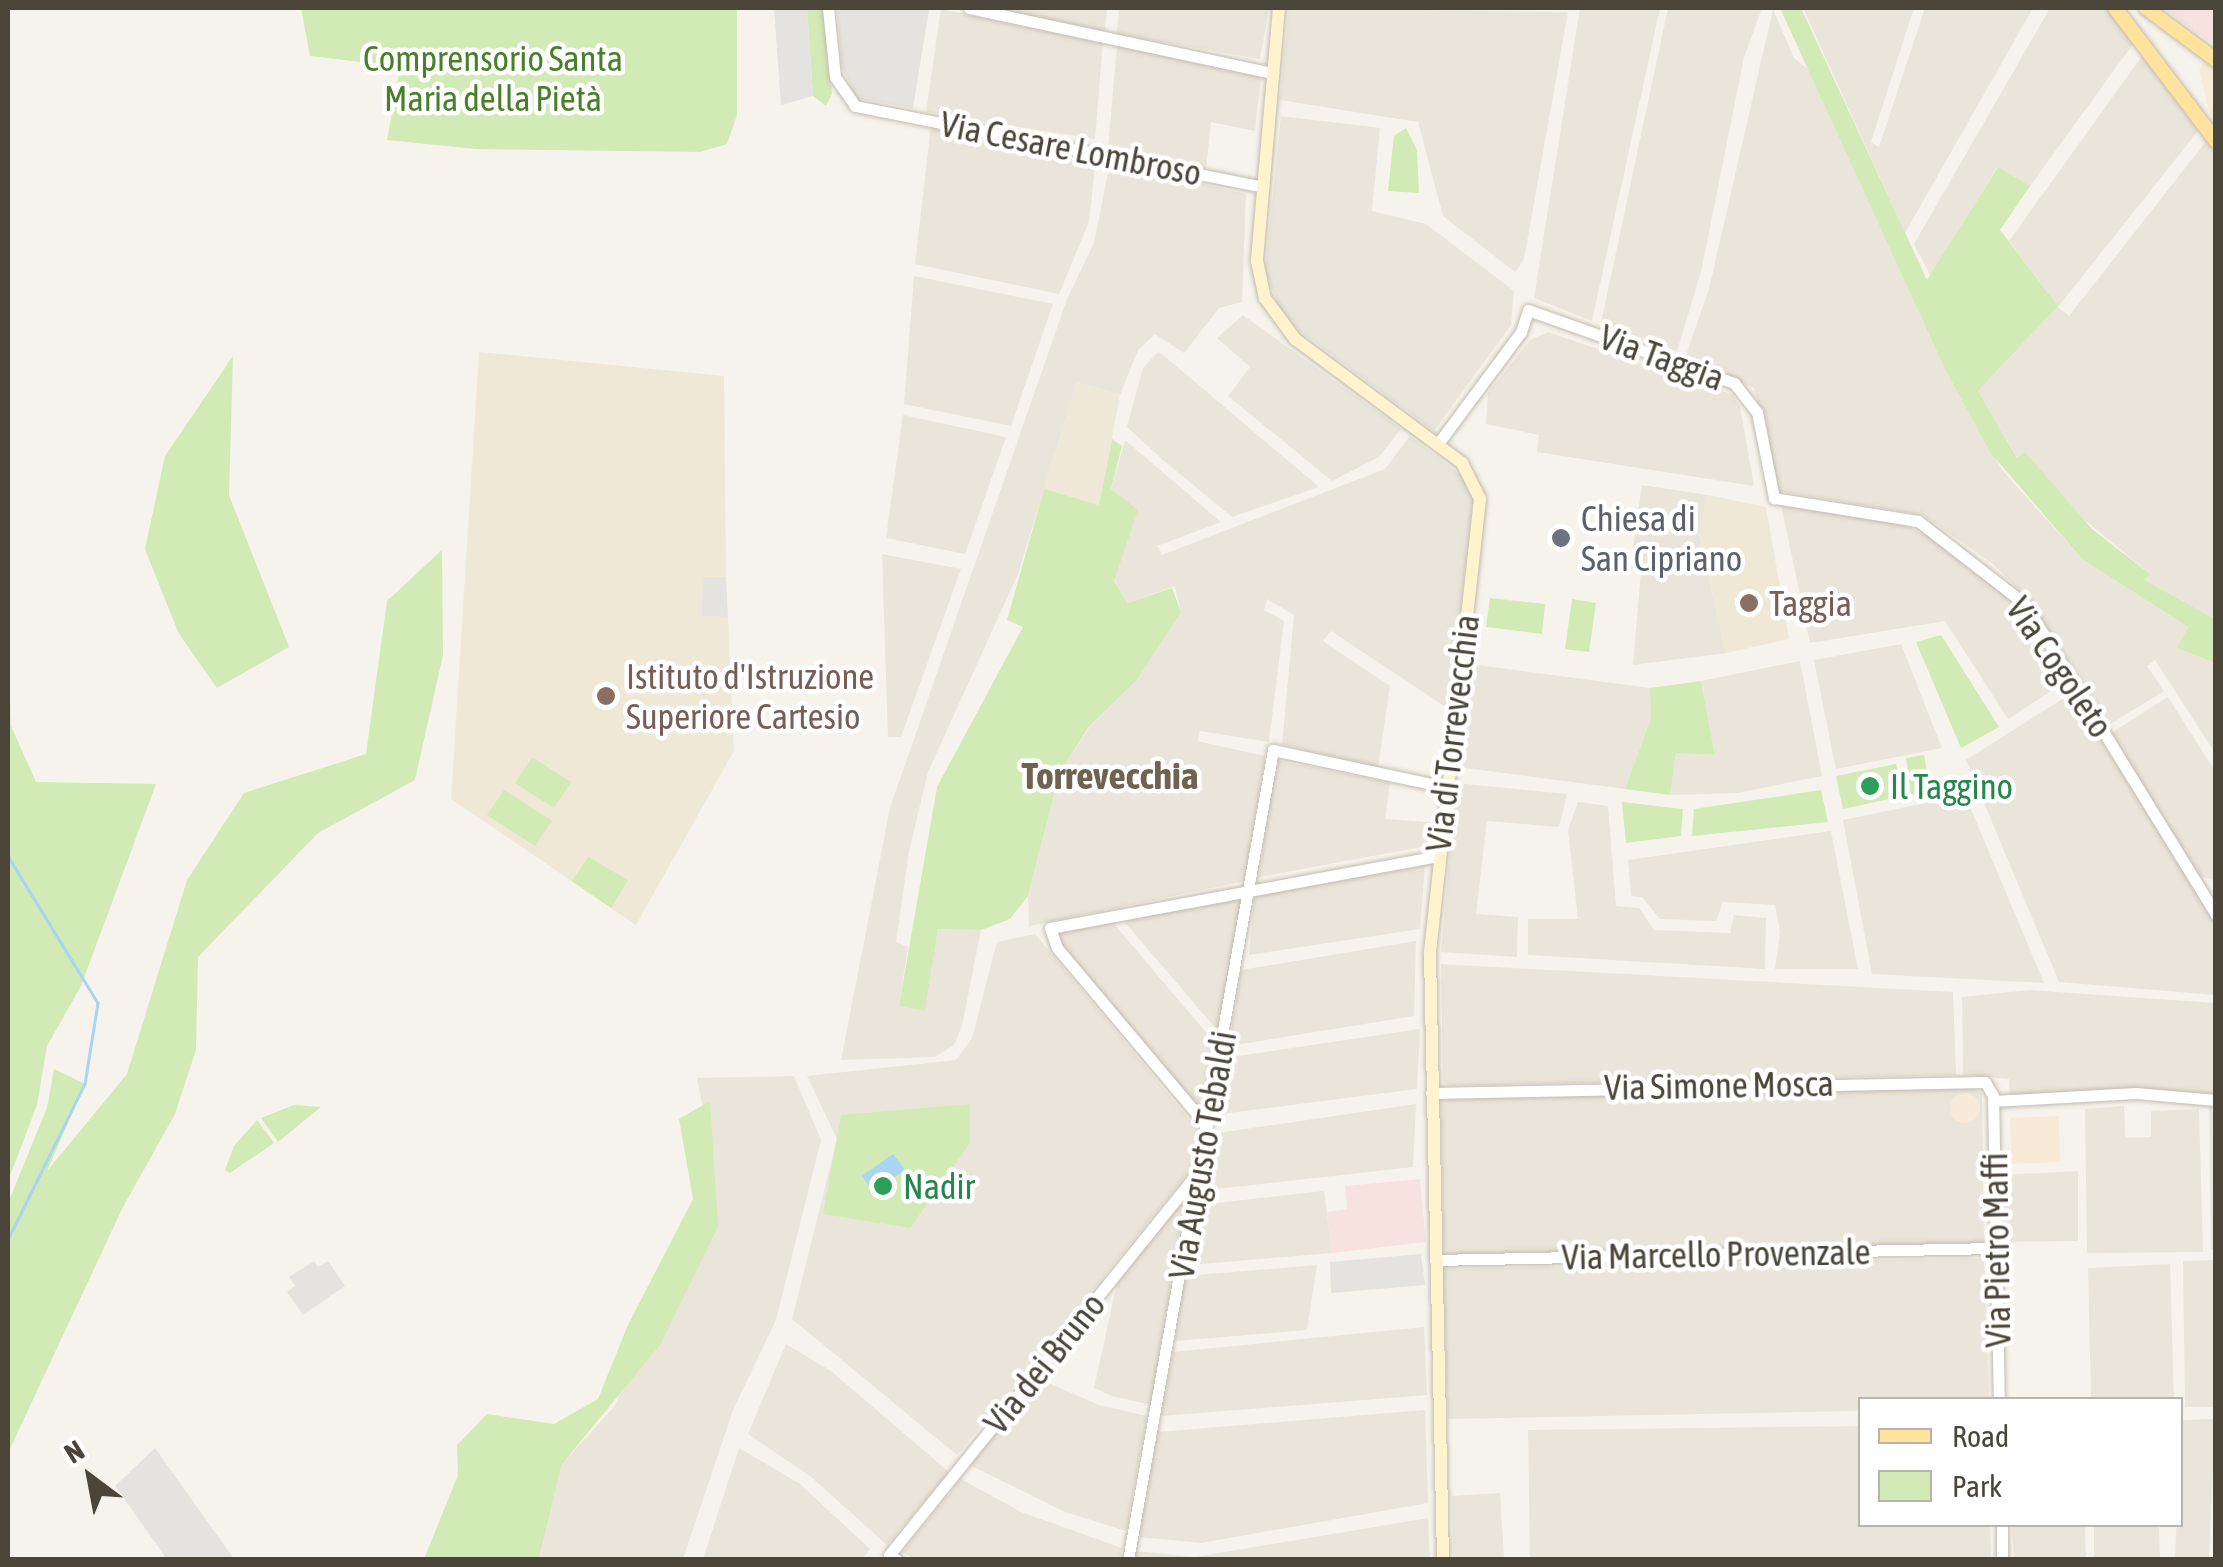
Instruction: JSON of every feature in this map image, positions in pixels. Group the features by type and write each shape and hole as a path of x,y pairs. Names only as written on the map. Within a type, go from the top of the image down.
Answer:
{"main road":[{"name":"Via di Torrevecchia","path":"1279,8 1257,268 1273,315 1466,468 1480,503 1437,856 1431,1093 1443,1560"},
{"path":"2115,8 2216,141"},
{"path":"2146,8 2216,60"}],"street":[{"name":"Via Cesare Lombroso","path":"828,8 838,87 852,104 1263,187"},
{"path":"969,8 1273,73"},
{"name":"Via Taggia","path":"1437,445 1521,332 1528,310 1738,385 1757,412 1774,498"},
{"name":"Via Cogoleto","path":"1774,498 1910,518 2011,590 2038,623 2216,915"},
{"name":"Via Augusto Tebaldi","path":"1128,1560 1273,750 1446,786"},
{"path":"1207,1126 1048,931 1060,922 1437,856"},
{"name":"Via Simone Mosca","path":"1431,1093 1972,1079 1988,1084 1994,1101"},
{"path":"1994,1101 2136,1094 2216,1100"},
{"name":"Via Pietro Maffi","path":"1994,1101 1999,1397"},
{"name":"Via dei Bruno","path":"893,1557 1199,1171"},
{"name":"Via Marcello Provenzale","path":"1435,1260 1996,1248"},
{"path":"2002,1527 2002,1560"}],"shaded area":[{"path":"774,8 807,8 813,96 781,105"},
{"path":"837,8 929,10 913,108 856,98 842,67"},
{"path":"988,8 1107,8 1105,31"},
{"path":"1119,8 1269,8 1260,59 1117,34"},
{"path":"1289,8 1568,12 1524,259 1515,272 1443,216 1418,122 1280,100"},
{"path":"1580,8 1660,8 1592,321 1534,298"},
{"path":"1668,8 1762,8 1744,57 1701,272 1677,351 1601,323"},
{"path":"1803,8 1914,8 1871,142 1879,147 1925,8 2033,8 1905,233"},
{"path":"2050,8 2106,8 2133,44 2030,186 1997,167 1931,277 1914,244"},
{"path":"2162,8 2215,8 2215,45"},
{"path":"941,9 1103,43 1095,139 926,112"},
{"path":"1773,9 1794,58 1808,69 1942,363 2002,470 2082,559 2188,627 2177,648 2215,663 2215,753 2155,660 2147,666 2164,691 2104,728 2026,597 1993,564 1923,515 1779,491 1754,388 1686,355 1709,289"},
{"path":"1117,45 1261,77 1255,131 1211,122 1206,170 1108,149"},
{"path":"2142,56 2198,131 2058,307 2069,316 2207,140 2216,152 2215,619 2143,580 2149,573 2063,502 2025,453 2018,459 1978,391 2058,306 2009,241"},
{"path":"2204,62 2215,70 2215,133 2199,71"},
{"path":"1281,116 1380,128 1372,211 1426,224 1514,291 1511,325 1434,431 1300,331 1279,307 1265,270"},
{"path":"931,125 1096,157 1089,222 1059,294 915,264"},
{"path":"1110,162 1246,194 1242,302 1219,308 1184,353 1155,334 1138,350 1120,395 1077,382 1018,574 928,772 909,851 896,942 908,947 899,1005 925,1011 938,929 981,930 962,1026 954,1045 935,1057 841,1060 890,808 1067,299 1094,243"},
{"path":"914,276 1053,304 1011,426 904,404"},
{"path":"1243,315 1401,429 1379,457 1332,481 1228,396 1250,367 1217,338"},
{"path":"1548,332 1731,394 1740,406 1754,486 1537,452 1539,435 1486,424 1488,393 1530,340"},
{"path":"479,352 724,376 726,577 703,577 703,616 728,617 734,751 636,925 451,799"},
{"path":"1158,352 1319,487 1232,517 1163,460 1127,427 1143,368"},
{"path":"1077,382 1120,395 1099,506 1044,489"},
{"path":"903,415 1006,437 965,554 886,538"},
{"path":"1410,436 1462,476 1473,498 1449,709 1331,631 1323,641 1390,686 1378,768 1282,744 1294,615 1267,599 1264,610 1284,621 1269,742 1200,731 1197,741 1265,756 1245,881 1029,926 1028,897 1060,772 1089,728 1137,680 1181,612 1175,586 1128,603 1114,580 1111,490 1125,440 1221,522 1157,546 1162,555 1385,469"},
{"path":"1642,485 1708,495 1699,534 1726,653 1633,665 1641,572 1630,569"},
{"name":"Taggia","path":"1708,495 1766,507 1789,639 1726,653 1699,534"},
{"path":"1781,504 1895,521 1939,541 2013,603 2065,682 2008,719 1945,621 1810,643"},
{"path":"882,554 961,569 901,737 888,737"},
{"path":"703,577 726,577 728,617 702,616"},
{"path":"1901,644 1942,748 1836,769 1814,660"},
{"path":"1800,661 1822,776 1737,793 1670,795 1676,753 1715,755 1701,681"},
{"path":"1470,664 1650,688 1651,718 1625,789 1458,767"},
{"path":"2072,693 2215,923 2215,995 2059,982 1966,760"},
{"path":"2168,697 2215,771 2215,880 2198,876 2111,733"},
{"path":"1276,760 1390,783 1385,819 1430,822 1427,846 1259,877"},
{"path":"1456,783 1567,794 1559,827 1487,821 1476,914 1518,917 1517,957 1441,952"},
{"path":"1965,795 2044,983 1872,974 1843,820"},
{"path":"1578,802 1608,806 1616,906 1639,908 1654,930 1730,933 1734,915 1766,918 1765,969 1528,955 1528,919 1578,919 1568,830"},
{"path":"1831,831 1858,969 1775,969 1780,932 1775,905 1723,902 1716,921 1660,919 1642,897 1631,896 1628,860"},
{"path":"1425,866 1420,929 1249,955 1254,895"},
{"path":"1242,896 1218,1031 1122,919"},
{"path":"1109,918 1215,1043 1202,1113 1058,940 1064,930"},
{"path":"1035,934 1198,1130 1190,1171 957,1455 792,1319 837,1139 807,1076 956,1060 972,1038 997,942"},
{"path":"1416,941 1414,1016 1229,1046 1241,970"},
{"path":"1441,964 1953,992 1956,1075 1449,1086 1443,1082"},
{"path":"2030,990 2215,1003 2215,1094 2139,1089 2010,1096 2009,1079 1963,1075 1962,997"},
{"path":"1420,1029 1417,1089 1214,1115 1224,1058"},
{"path":"794,1076 821,1140 776,1320 733,1410 683,1559 539,1560 562,1464 615,1406 714,1162 697,1078"},
{"path":"1969,1086 1982,1094 1984,1244 1444,1254 1441,1100"},
{"path":"1965,1093 1976,1097 1980,1108 1976,1119 1965,1123 1954,1119 1950,1108 1954,1097"},
{"path":"1416,1104 1413,1167 1207,1190 1218,1133"},
{"path":"2124,1106 2125,1138 2151,1137 2151,1111 2199,1109 2203,1252 2087,1253 2085,1109"},
{"path":"2209,1106 2216,1107 2215,1250 2211,1250"},
{"path":"2059,1116 2060,1162 2012,1164 2010,1118"},
{"path":"2078,1171 2078,1241 2003,1242 2003,1175"},
{"path":"1420,1179 1426,1242 1332,1253 1327,1212 1347,1209 1345,1186"},
{"path":"1324,1191 1332,1253 1191,1265 1200,1205"},
{"path":"1178,1203 1184,1204 1151,1405 1112,1396 1094,1388 1118,1279"},
{"path":"1421,1254 1425,1285 1331,1293 1330,1262"},
{"path":"1984,1258 1989,1397 1858,1397 1858,1411 1448,1419 1443,1269"},
{"path":"2215,1260 2215,1407 2185,1407 2183,1261"},
{"path":"314,1261 318,1267 328,1261 345,1286 303,1315 287,1292 295,1286 289,1277"},
{"path":"2170,1264 2174,1397 2091,1397 2088,1268"},
{"path":"1317,1265 1307,1330 1175,1341 1185,1276"},
{"path":"1424,1327 1427,1395 1161,1416 1173,1352"},
{"path":"786,1344 831,1371 949,1472 887,1545 810,1476 748,1434"},
{"path":"1039,1379 1099,1405 1147,1416 1126,1531 1065,1512 970,1465"},
{"path":"1425,1410 1428,1503 1201,1543 1138,1537 1158,1432"},
{"path":"2215,1419 2209,1559 2175,1559 2176,1527 2183,1527 2183,1420"},
{"path":"1858,1426 1858,1527 1990,1527 1991,1559 1530,1559 1528,1430"},
{"path":"155,1448 234,1559 167,1559 115,1486"},
{"path":"739,1448 800,1484 870,1549 862,1559 703,1559"},
{"path":"961,1479 1021,1512 1122,1548 1120,1559 915,1560 902,1552"},
{"path":"1500,1493 1504,1558 1453,1559 1452,1496"},
{"path":"1428,1518 1430,1559 1133,1560 1135,1551 1195,1557"},
{"path":"2012,1527 2085,1527 2086,1559 2014,1559"},
{"path":"2094,1527 2159,1527 2160,1559 2094,1559"}],"green space":[{"name":"Comprensorio Santa Maria della Pietà","path":"301,8 737,8 737,115 727,144 700,152 476,149 387,140 399,74 378,64 310,56"},
{"path":"807,8 823,8 832,94 826,106 813,96"},
{"path":"1780,8 1801,8 1927,280 1998,167 2030,186 2000,230 2058,306 1978,391 2017,458 2025,452 2092,529 2150,574 2144,580 2215,619 2215,663 2177,648 2188,627 2082,559 1990,452 1942,363"},
{"path":"1406,128 1417,150 1419,193 1388,191 1394,136"},
{"path":"233,356 229,495 289,647 217,688 179,634 145,549 165,456"},
{"path":"1112,439 1122,446 1111,489 1138,510 1114,581 1128,603 1172,588 1181,612 1137,680 1088,728 1060,772 1028,896 1010,919 981,930 938,929 925,1011 899,1006 937,787 1023,627 1007,620 1044,489 1099,505"},
{"path":"442,550 443,655 415,780 318,833 198,957 196,1050 175,1114 123,1207 8,1453 8,1203 47,1108 54,1069 85,1084 47,1171 127,1074 187,880 244,793 366,754 387,601"},
{"path":"1490,598 1545,604 1542,634 1486,627"},
{"path":"1572,599 1596,603 1589,652 1565,649"},
{"path":"1941,635 1999,727 1961,748 1916,642"},
{"path":"8,654 11,726 36,782 156,784 81,986 47,1046 37,1105 8,1181"},
{"path":"1701,681 1715,755 1676,753 1670,795 1625,789 1651,718 1650,688"},
{"name":"Il Taggino","path":"1924,755 1931,792 1911,795 1906,758"},
{"path":"532,757 571,782 554,808 515,783"},
{"name":"Il Taggino","path":"1896,764 1903,796 1843,809 1836,776"},
{"path":"504,790 552,821 535,846 487,815"},
{"path":"1821,790 1828,822 1692,836 1694,809"},
{"path":"1622,802 1683,809 1681,836 1626,843"},
{"path":"588,857 628,880 611,908 572,881"},
{"path":"710,1101 718,1227 660,1345 562,1464 539,1559 424,1559 458,1475 457,1445 487,1414 554,1424 598,1399 627,1327 693,1199 679,1119"},
{"name":"Nadir","path":"970,1104 970,1143 910,1228 823,1214 841,1115"},
{"path":"294,1105 321,1107 278,1142 261,1118"},
{"path":"257,1120 274,1143 230,1173 225,1170 234,1146"}],"water":[{"path":"893,1154 905,1170 874,1192 862,1176"}],"waterway":[{"path":"8,856 98,1003 85,1084 8,1240"}],"place":[{"name":"Chiesa di San Cipriano","path":"1561,538"},
{"name":"Taggia","path":"1749,603"},
{"name":"Istituto d'Istruzione Superiore Cartesio","path":"606,696"},
{"name":"Il Taggino","path":"1870,786"},
{"name":"Nadir","path":"883,1186"}],"district":[{"name":"Torrevecchia","path":"1110,776"}]}
